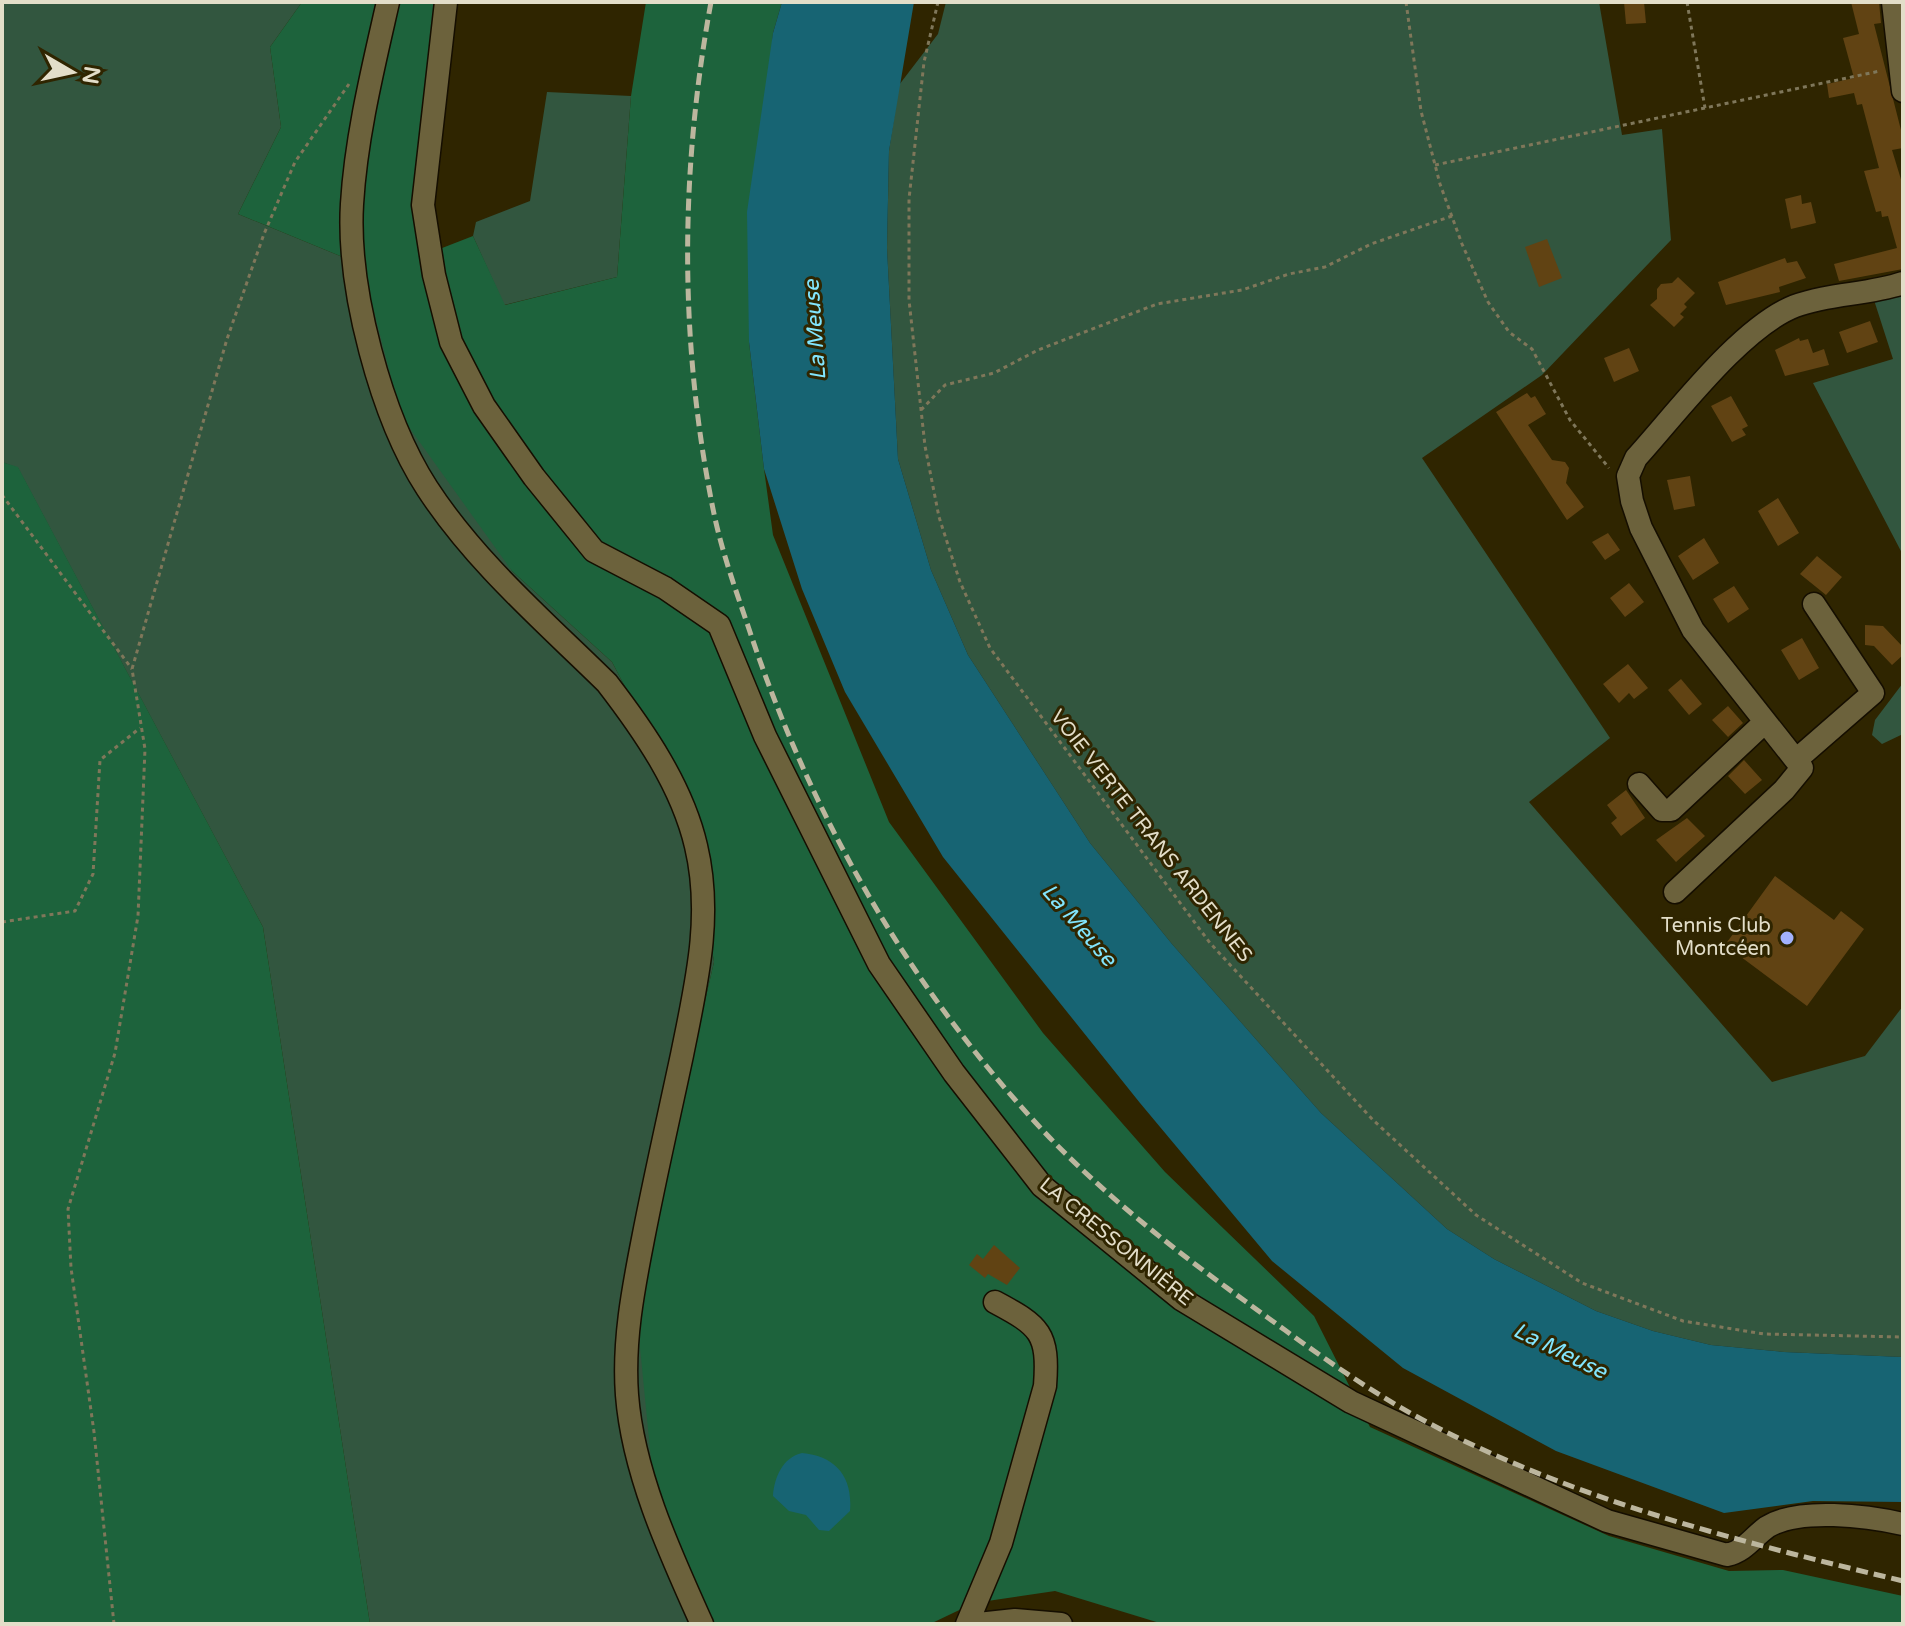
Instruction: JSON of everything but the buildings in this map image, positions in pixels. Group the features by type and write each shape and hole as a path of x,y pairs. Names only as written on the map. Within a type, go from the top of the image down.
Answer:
{"street":[{"path":"388,2 355,174 352,229 365,321 391,414 426,487 471,547 607,683 626,707 676,790 696,846 705,908 701,957 631,1305 626,1366 627,1397 647,1486 702,1624"},
{"name":"LA CRESSONNIÈRE","path":"446,2 423,205 434,275 451,342 484,406 534,477 594,551 665,588 719,625 765,736 879,964 954,1073 1042,1186 1181,1299 1351,1402 1607,1521 1704,1550 1734,1553 1768,1527 1792,1519 1837,1515 1903,1524"},
{"path":"1893,2 1903,91"},
{"path":"1675,892 1784,790 1802,768 1693,630 1641,528 1628,476 1636,458 1729,355 1769,323 1793,307 1834,295 1880,291 1903,283"},
{"path":"1796,760 1873,693 1814,604"},
{"path":"1639,784 1662,810 1671,810 1765,722"},
{"path":"967,1624 1001,1543 1045,1386 1047,1360 1039,1330 1029,1320 995,1302"},
{"path":"978,1624 1015,1620 1061,1624"}],"path":[{"name":"VOIE VERTE TRANS ARDENNES","path":"938,2 924,62 909,199 909,300 920,410 939,517 960,582 990,648 1210,943 1373,1120 1476,1215 1529,1252 1582,1283 1683,1321 1764,1334 1903,1337"},
{"path":"1406,2 1421,111 1435,165 1452,216 1488,302 1509,332 1532,349 1570,420 1614,473 1628,476"},
{"path":"1687,2 1705,108"},
{"path":"1435,165 1899,67"},
{"path":"114,1624 94,1432 71,1268 68,1209 115,1053 138,916 145,749 132,669 227,339 264,234 295,162 356,74"},
{"path":"920,410 945,385 994,373 1038,350 1157,304 1242,290 1289,274 1325,267 1371,244 1452,216"},
{"path":"2,495 132,669"},
{"path":"2,922 75,911 93,874 100,760 141,727"}],"green space":[{"path":"2,2 302,2 270,47 281,127 238,214 362,265 512,571 612,662 690,810 714,962 668,1161 704,1624 370,1624 263,927 18,468 2,462"},
{"path":"302,2 439,2 426,84 419,257 473,236 505,305 617,277 631,96 646,2 782,2 773,33 749,342 764,469 773,535 889,822 1043,1033 1165,1172 1314,1316 1370,1427 1609,1536 1729,1571 1783,1570 1903,1596 1903,1624 1163,1624 1055,1591 974,1603 930,1624 704,1624 655,1500 638,1327 668,1161 714,962 690,810 612,662 512,571 401,416 362,265 238,214 281,127 270,47"},
{"path":"946,2 1599,2 1622,135 1662,129 1671,240 1542,375 1422,458 1610,738 1529,802 1772,1082 1865,1056 1903,1006 1903,1357 1784,1352 1711,1345 1653,1331 1596,1311 1494,1259 1447,1229 1321,1113 1172,944 1090,843 968,655 931,570 898,459 887,248 889,151 899,85 938,34"},
{"path":"547,92 631,96 617,277 504,305 473,236 476,222 530,201"},
{"path":"1903,288 1903,555 1813,383 1893,359 1873,297"},
{"path":"2,462 18,467 263,927 370,1624 2,1624"},
{"path":"1903,683 1903,734 1882,744 1872,735 1875,720"}],"water":[{"name":"La Meuse","path":"782,2 914,2 889,151 887,248 898,459 931,570 968,655 1090,843 1172,944 1321,1113 1447,1229 1494,1259 1596,1311 1653,1331 1711,1345 1784,1352 1903,1357 1903,1502 1813,1501 1724,1513 1556,1451 1403,1368 1272,1261 1140,1103 943,857 845,692 802,589 764,469 749,342 747,212 773,33"},
{"path":"802,1453 824,1458 845,1478 850,1511 829,1531 819,1530 806,1515 789,1511 773,1496 781,1469 795,1455"}],"railway":[{"path":"711,2 693,129 688,256 694,382 716,524 773,697 802,766 870,899 953,1023 1050,1138 1119,1203 1219,1282 1389,1401 1495,1455 1609,1500 1725,1536 1903,1581"}],"place":[{"name":"Tennis Club Montcéen","path":"1787,938"}]}
